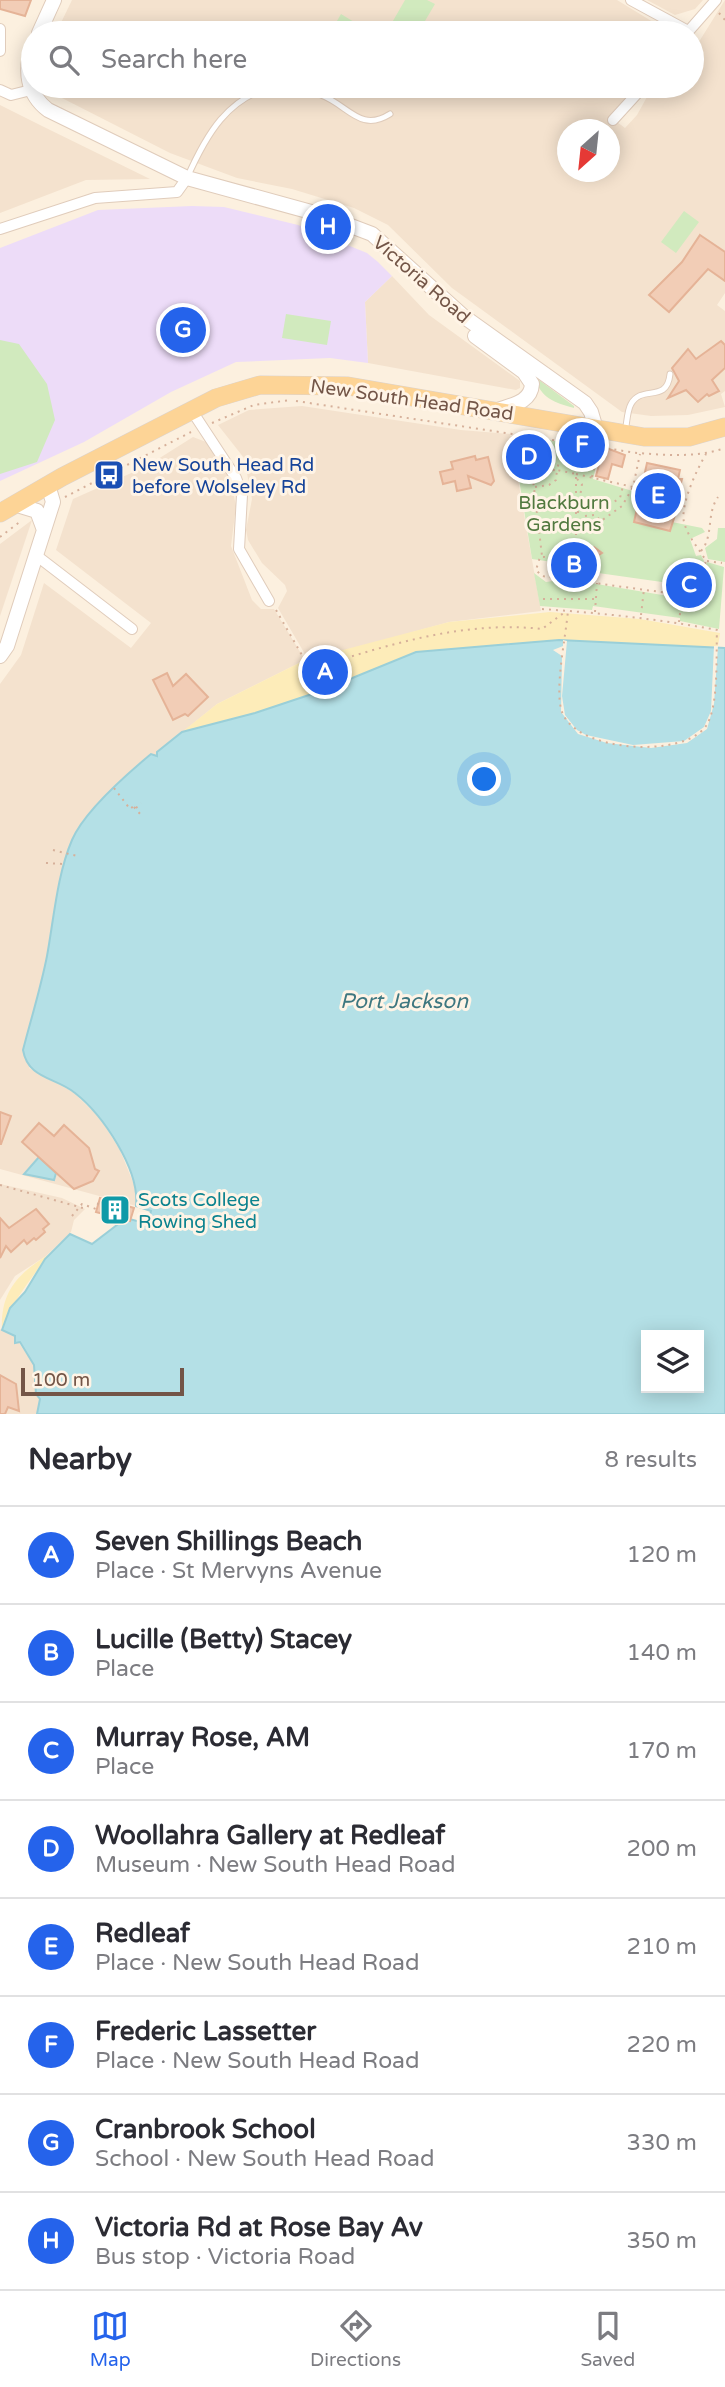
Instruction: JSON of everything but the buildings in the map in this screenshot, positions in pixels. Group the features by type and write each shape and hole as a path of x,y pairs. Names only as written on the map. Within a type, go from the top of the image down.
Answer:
{"main road":[{"name":"New South Head Road","path":"7,508 192,411 237,390 260,385 308,383 358,387 596,429 679,438 725,427"}],"street":[{"path":"44,21 54,0"},
{"path":"631,0 668,21"},
{"path":"700,21 716,6"},
{"path":"0,29 0,51"},
{"path":"0,90 11,95 21,92"},
{"name":"Victoria Road","path":"38,98 48,110 187,178 350,224 372,234 463,316 585,403 592,412 596,429"},
{"path":"615,119 633,98"},
{"path":"0,229 95,198 177,192 187,178"},
{"path":"407,265 450,317 529,377 532,386 527,398 495,411"},
{"path":"192,411 236,478 242,495 239,549 272,605"},
{"path":"0,656 7,646 53,502 48,485"},
{"path":"7,508 37,511 44,531"},
{"path":"37,556 132,629"}],"lane":[{"path":"187,178 203,146 232,106 244,98"},
{"path":"327,98 365,121 378,121 390,114"},
{"path":"625,433 630,405 638,396 664,391 669,384 670,374"}],"path":[{"path":"716,6 725,20"},
{"path":"211,424 254,404 293,400 640,453 671,456 707,454 725,448"},
{"path":"64,498 194,430"},
{"path":"557,439 557,442 598,451 591,478"},
{"path":"535,487 549,485 556,480 562,450 597,454"},
{"path":"585,516 594,515 601,521 622,506 633,487 640,453"},
{"path":"707,454 694,474 683,520 706,561 722,563"},
{"path":"633,487 557,470 532,471 543,556 536,564 536,569 542,576 683,595"},
{"path":"576,474 576,556"},
{"path":"576,479 582,484 580,497 584,509"},
{"path":"576,513 609,505 621,498 623,485"},
{"path":"700,552 708,543 711,507 719,496"},
{"path":"0,537 27,516"},
{"path":"543,556 580,556"},
{"path":"678,623 683,588 691,589 694,572 702,572 706,561"},
{"path":"683,583 696,581"},
{"path":"594,612 598,582"},
{"path":"641,617 645,589"},
{"path":"543,599 596,598"},
{"path":"272,605 310,668 451,630 516,626 542,629 568,610"},
{"path":"542,609 568,610 594,612 641,617 717,630 711,717 702,731 684,742 629,746 584,735 569,724 561,710 568,610"},
{"path":"114,788 130,809 141,803"},
{"path":"135,806 141,815"},
{"path":"53,850 78,856"},
{"path":"46,863 62,864"},
{"path":"0,1185 82,1208"},
{"path":"72,1216 82,1208 82,1204 96,1209 99,1201"}],"shaded area":[{"path":"72,0 617,0 651,21 62,21"},
{"path":"647,0 703,0 695,9 675,15"},
{"path":"725,0 725,293 717,305 725,311 725,391 721,394 725,407 688,415 651,416 622,412 452,288 388,225 354,208 292,189 237,178 170,153 62,98 625,98 609,116 613,119 557,119 557,182 620,182 620,124 625,128 637,115 646,98 704,98 704,34"},
{"path":"0,105 150,179 86,180 0,213"},
{"path":"224,207 298,225 367,253 378,262 392,276 365,302 368,363 330,358 236,362 171,392 84,442 0,481 0,248 98,210"},
{"path":"392,276 429,315 520,381 520,388 516,390 368,363 365,302"},
{"path":"302,406 461,430 510,434 541,611 449,622 309,661 278,608 287,591 285,585 262,563 248,540 246,530 252,499 244,458 218,425 249,410"},
{"path":"193,437 206,442 230,477 236,506 231,546 252,600 261,609 274,609 305,660 217,704 158,752 157,756 150,754 83,820 71,841 61,878 29,1068 73,1092 100,1118 120,1150 137,1192 136,1206 0,1169 0,684 21,655 44,583 131,648 151,623 56,550 73,499 147,466"},
{"path":"32,520 0,616 0,544"},
{"path":"0,1184 62,1198 85,1209 74,1220 71,1232 46,1256 15,1276 0,1300"},
{"path":"0,1329 15,1337 34,1365 40,1399 37,1414 0,1414"}],"green space":[{"path":"405,0 427,0 435,4 425,21 393,21"},
{"path":"341,14 352,21 337,21"},
{"path":"684,211 699,222 676,253 661,242"},
{"path":"286,314 331,321 327,345 282,338"},
{"path":"0,340 19,344 47,384 55,420 37,462 0,474"},
{"path":"535,377 574,406 574,408 545,395"},
{"name":"Blackburn Gardens","path":"540,438 600,450 593,479 639,493 635,522 670,531 672,522 702,528 705,532 690,539 696,556 701,555 704,561 701,569 691,570 689,582 670,576 669,583 577,570 576,577 551,573 552,562 532,559 518,473 526,480 542,478 546,468"},
{"path":"718,528 725,528 725,562 708,559 705,548 717,539"},
{"path":"707,562 724,567 719,629 680,621 680,618 593,606 592,610 540,606 534,573 546,582 567,579 680,598 685,593 693,594 693,582 697,579 694,574 703,573"}],"sand":[{"path":"550,612 640,619 720,633 718,646 340,684 255,713 182,732 217,704 305,660 449,622"},
{"path":"48,1255 16,1301 2,1330 4,1304 13,1285 28,1269"}],"water":[{"name":"Port Jackson","path":"559,640 725,648 725,1414 37,1414 40,1399 36,1394 34,1365 20,1342 15,1343 15,1336 2,1330 10,1308 25,1292 45,1259 70,1234 92,1244 126,1218 148,1224 151,1211 136,1206 136,1192 126,1160 97,1115 75,1093 30,1067 23,1050 45,968 59,882 72,840 86,818 107,794 151,754 157,756 157,752 182,732 255,713 318,692 416,652"},
{"path":"39,1157 56,1173 54,1180 24,1174"}],"pier":[{"path":"563,640 567,641 562,696 565,715 577,730 586,735 633,745 684,741 704,727 711,711 714,646 718,646 714,704 707,729 687,743 651,748 607,743 578,734 561,712 562,656 553,650 563,646"}],"waterway":[{"path":"309,663 318,692"}],"place":[{"name":"Victoria Rd at Rose Bay Av","path":"328,227"},
{"name":"Cranbrook School","path":"183,330"},
{"name":"Frederic Lassetter","path":"582,445"},
{"name":"Woollahra Gallery at Redleaf","path":"529,457"},
{"name":"New South Head Rd before Wolseley Rd","path":"109,475"},
{"name":"Redleaf","path":"658,496"},
{"name":"Lucille (Betty) Stacey","path":"574,565"},
{"name":"Murray Rose, AM","path":"689,585"},
{"name":"Seven Shillings Beach","path":"325,672"},
{"name":"Scots College Rowing Shed","path":"115,1210"}]}
